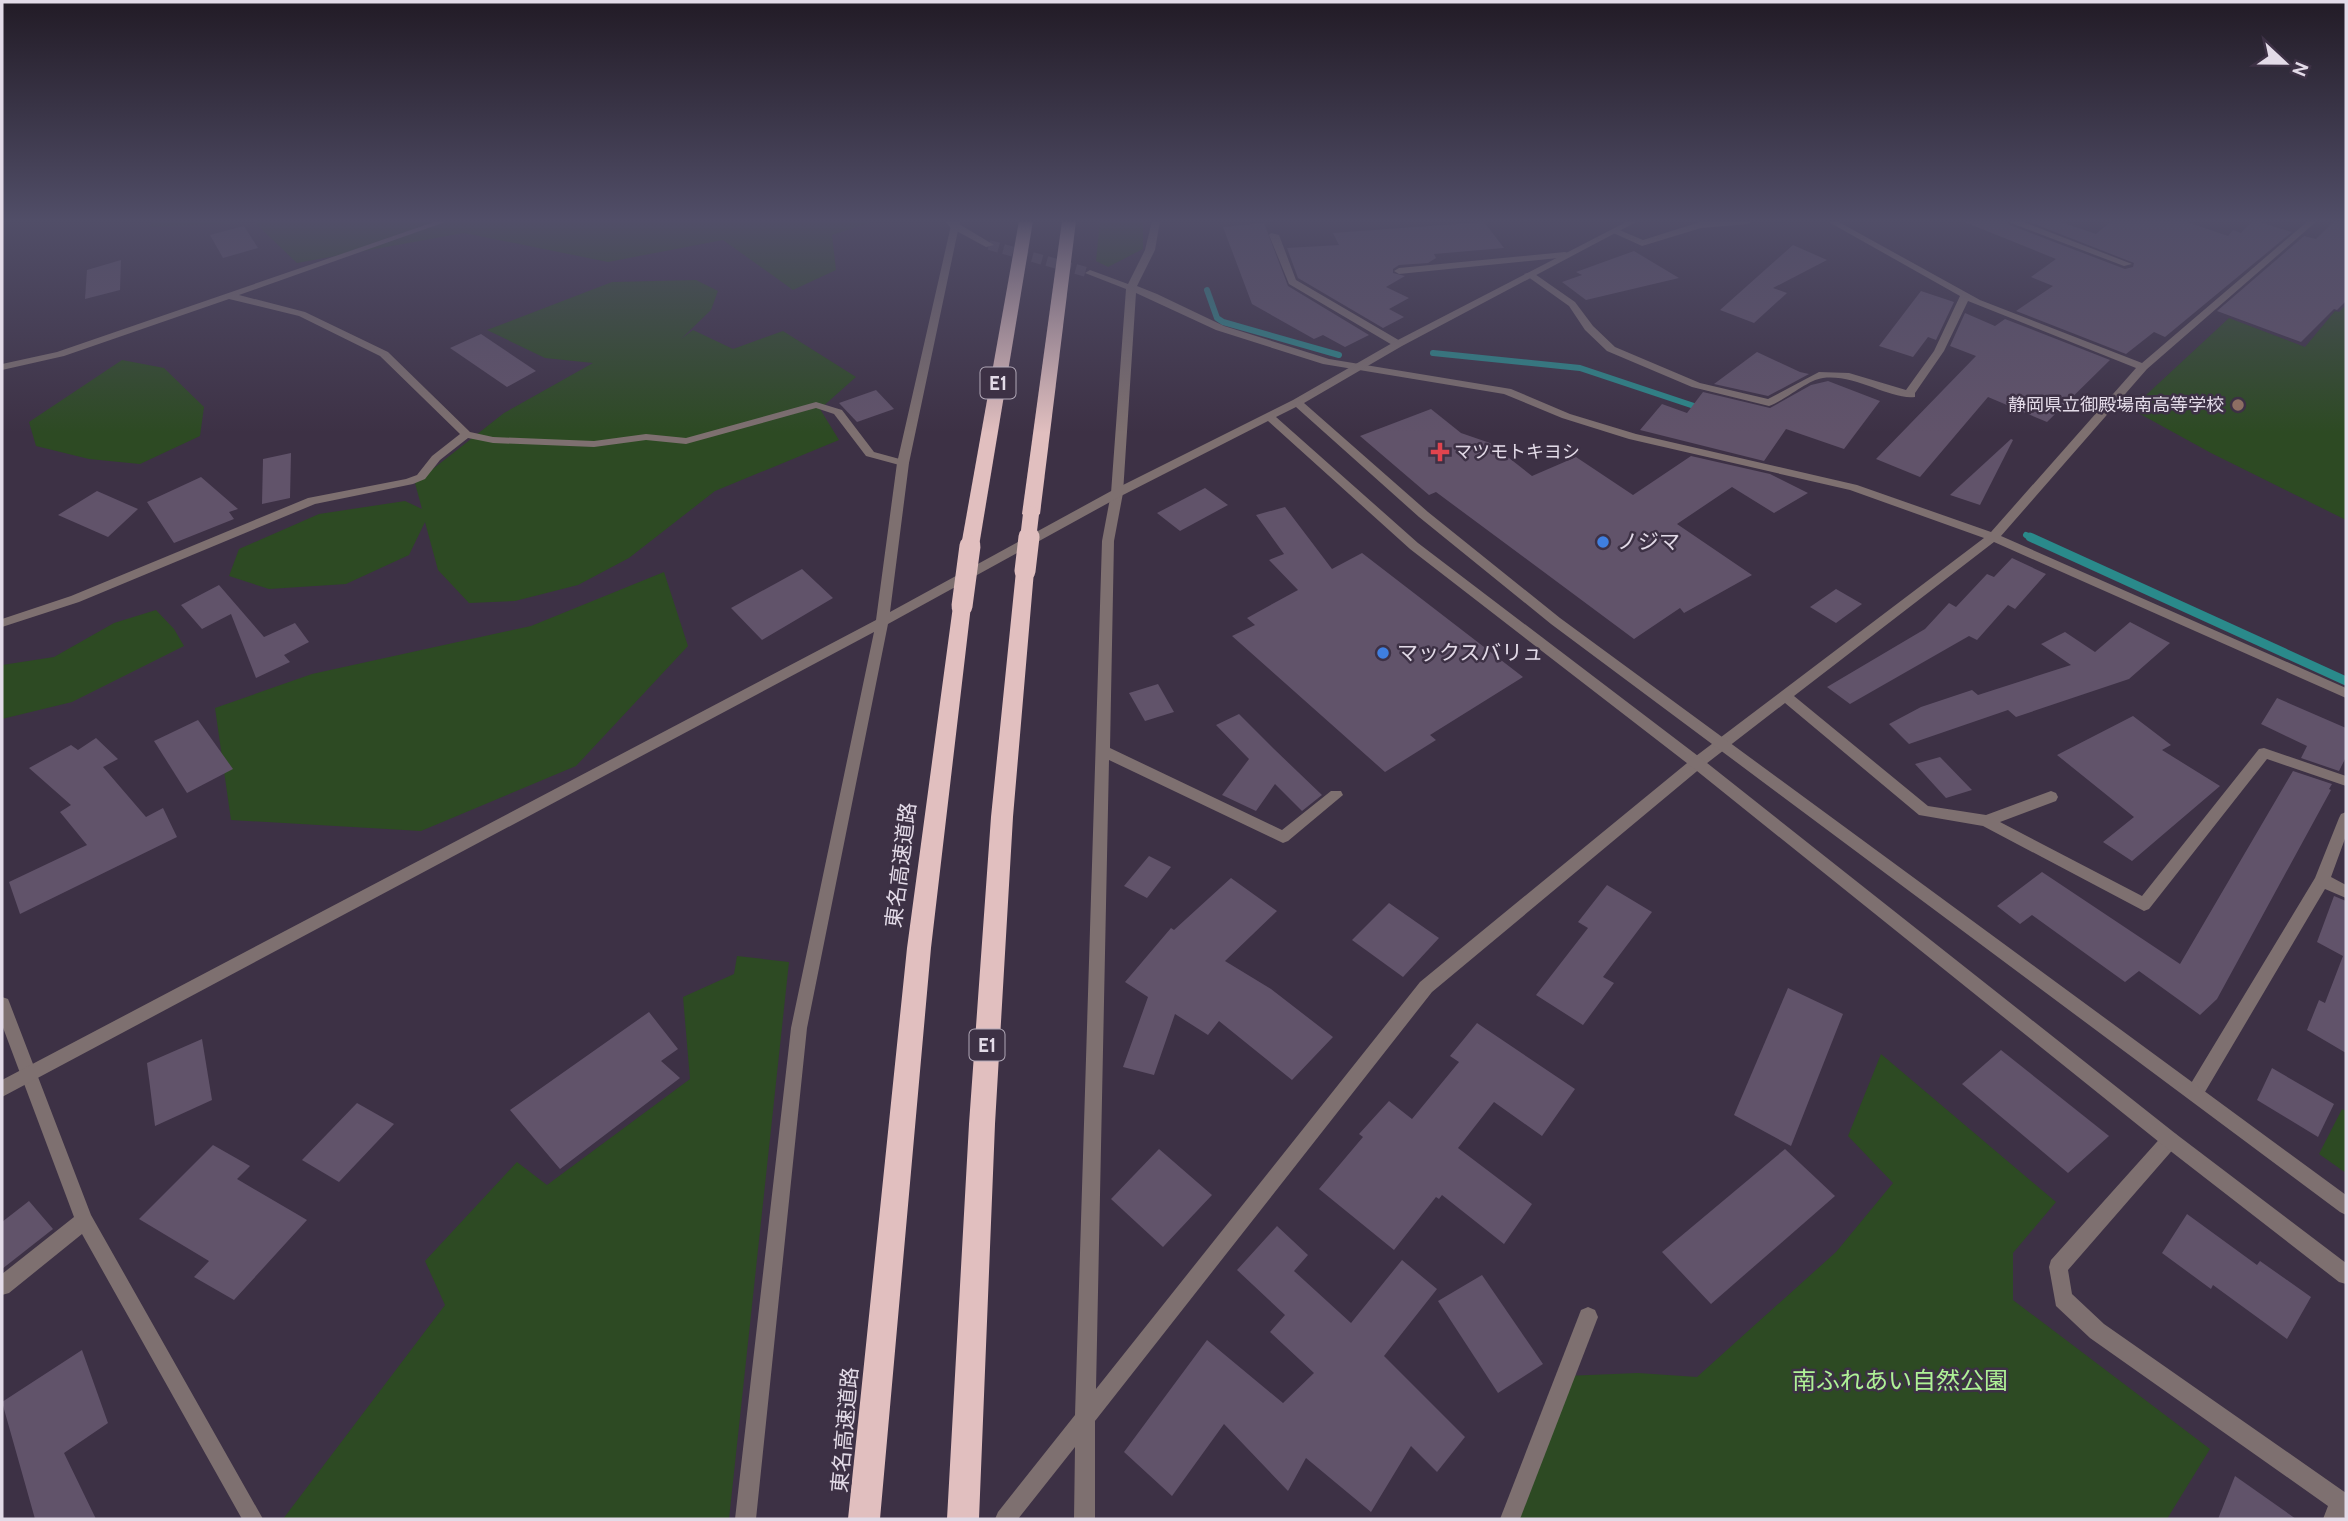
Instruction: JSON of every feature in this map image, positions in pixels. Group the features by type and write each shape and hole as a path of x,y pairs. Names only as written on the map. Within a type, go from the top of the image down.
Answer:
{"highway":[{"name":"東名高速道路","path":"864,1519 898,1128 933,815 970,546 1014,292"},
{"name":"E1","path":"963,1519 983,1110 1002,817 1031,514 1060,292"}],"street":[{"path":"2,367 60,354 241,292"},
{"path":"746,1519 799,1028 883,622 902,463 938,292"},
{"path":"1090,1515 1084,1416 1108,541 1117,493 1131,292"},
{"path":"1142,292 1220,328 1327,362 1507,391 1566,416 1633,437 1853,486 1993,537 2346,694"},
{"path":"1309,292 1398,344"},
{"path":"2,1090 883,622 1117,493 1297,402 1495,292"},
{"path":"1555,292 1573,304 1589,328 1611,349 1696,385 1769,403 1819,375 1849,376 1910,395 1939,351 1965,296"},
{"path":"1958,292 2143,367"},
{"path":"1005,1519 1426,987 1697,763 1993,537 2143,367 2230,292"},
{"path":"230,296 302,314 384,354 466,434 493,440 534,442 594,444 646,437 686,442 816,405 838,412 870,454 902,463"},
{"path":"1297,402 1368,469 1438,529 1721,745 2196,1091 2346,1206"},
{"path":"1268,415 1414,546 1697,763 2170,1140 2346,1275"},
{"path":"2,623 75,599 312,501 409,482 421,477 436,458 466,434"},
{"path":"1787,696 1924,811 1986,821 2144,905 2264,753 2346,781"},
{"path":"1102,750 1283,837 1336,795"},
{"path":"1986,821 2051,797"},
{"path":"2196,1091 2322,880 2346,818"},
{"path":"2322,880 2346,892"},
{"path":"2,1004 84,1220 253,1519"},
{"path":"2170,1140 2058,1267 2063,1300 2097,1331 2340,1509"},
{"path":"2,1286 84,1220"},
{"path":"1510,1519 1588,1317"}],"green space":[{"path":"586,292 718,292 711,310 681,339 693,330 733,349 783,331 856,377 820,409 839,440 715,491 629,558 578,585 515,601 469,603 438,570 425,522 409,555 346,584 269,589 229,576 239,549 319,514 405,501 422,509 415,483 504,413 593,363 545,358 487,330"},
{"name":"静岡県立御殿場南高等学校","path":"2346,305 2346,520 2211,453 2131,409 2229,318 2305,347 2335,311 2339,312"},
{"path":"122,360 164,368 204,407 200,436 140,464 89,459 36,446 29,422"},
{"path":"664,572 688,646 576,766 421,831 231,820 215,708 312,674 531,626"},
{"path":"156,610 174,629 184,646 72,702 2,719 2,665 54,657 114,623"},
{"path":"737,956 789,962 729,1519 283,1519 445,1305 425,1261 517,1162 547,1185 690,1079 683,997 734,974"},
{"name":"南ふれあい自然公園","path":"1881,1054 2056,1202 2013,1253 2013,1300 2210,1449 2167,1519 1510,1519 1565,1376 1638,1373 1697,1377 1836,1252 1893,1183 1848,1136"},
{"path":"2342,1109 2346,1111 2346,1173 2319,1154"}],"building":[{"path":"85,292 112,292 85,299"},
{"path":"1247,292 1298,292 1369,335 1345,347 1323,335 1314,339 1252,304"},
{"path":"1322,292 1396,292 1409,298 1389,309 1404,317 1383,328"},
{"path":"1575,292 1620,292 1586,300"},
{"path":"1740,292 1787,293 1754,323 1720,310"},
{"path":"1920,292 1954,302 1936,340 1928,337 1913,357 1879,346"},
{"path":"2044,292 2219,292 2165,337 2154,332 2126,354 2016,311"},
{"path":"2239,292 2346,292 2346,301 2337,310 2334,309 2301,342 2217,311"},
{"path":"1965,313 1995,326 2005,319 2110,360 2047,422 1988,397 1920,477 1876,459 1976,356 1950,346"},
{"path":"481,334 536,371 507,387 450,348"},
{"path":"1757,352 1809,374 1768,396 1714,384"},
{"path":"1828,381 1880,401 1844,449 1786,429 1764,461 1640,430 1662,404 1687,413 1703,392 1770,408 1811,385"},
{"path":"876,390 894,409 857,422 839,403"},
{"name":"ノジマ","path":"1431,409 1461,433 1490,443 1532,476 1576,457 1633,495 1691,456 1770,474 1808,493 1774,513 1732,487 1677,524 1752,575 1684,613 1680,608 1634,639 1436,492 1429,495 1360,436"},
{"path":"2013,440 1980,505 1950,495"},
{"path":"291,453 290,498 262,504 263,459"},
{"path":"201,477 238,509 229,512 234,519 174,543 147,502"},
{"path":"1205,488 1228,505 1180,531 1157,513"},
{"path":"97,491 138,509 108,537 58,515"},
{"name":"マックスバリュ","path":"1285,507 1332,569 1362,553 1523,677 1430,735 1436,740 1385,772 1232,636 1255,625 1247,618 1298,590 1269,560 1284,554 1256,515"},
{"path":"2012,558 2046,574 2015,609 2008,605 1977,640 1969,636 1850,704 1827,687 1925,629 1949,603 1956,607 1987,574 1994,577"},
{"path":"802,569 833,598 762,640 731,608"},
{"path":"219,585 264,637 295,623 309,642 284,655 290,662 256,678 231,614 202,629 181,605"},
{"path":"1836,589 1862,604 1836,623 1810,607"},
{"path":"2130,622 2170,643 2129,679 2016,717 2008,710 1909,744 1889,724 1921,707 1972,690 1978,695 2071,665 2041,644 2065,632 2095,652"},
{"path":"1158,684 1174,712 1145,721 1129,693"},
{"path":"2277,698 2346,728 2346,757 2339,771 2301,758 2307,746 2261,724"},
{"path":"1239,714 1322,795 1302,811 1275,784 1256,811 1222,795 1249,759 1216,725"},
{"path":"2133,716 2171,745 2162,750 2220,786 2132,861 2103,842 2134,817 2057,755"},
{"path":"198,720 233,769 187,793 154,741"},
{"path":"96,738 118,759 103,767 146,817 163,808 177,837 20,914 9,882 87,845 60,812 71,805 29,768 71,745 78,750"},
{"path":"1940,757 1972,790 1946,798 1915,764"},
{"path":"2293,771 2332,784 2329,789 2331,790 2217,999 2200,1015 2139,971 2125,982 2032,915 2020,924 1997,906 2042,872 2180,964"},
{"path":"1149,856 1171,867 1147,898 1124,886"},
{"path":"1231,878 1277,911 1225,961 1271,989 1333,1037 1292,1080 1219,1021 1208,1035 1175,1014 1154,1075 1123,1067 1148,997 1125,982 1171,928 1174,930"},
{"path":"1607,885 1652,912 1603,977 1614,983 1583,1025 1536,995 1588,928 1578,922"},
{"path":"2334,896 2346,901 2346,1053 2307,1030 2319,1000 2325,1003 2343,956 2317,942"},
{"path":"1389,903 1439,938 1403,977 1352,940"},
{"path":"1788,988 1843,1014 1791,1146 1734,1115"},
{"path":"649,1012 678,1049 661,1061 680,1078 560,1169 510,1110"},
{"path":"1477,1023 1575,1089 1542,1136 1494,1102 1458,1148 1532,1204 1504,1244 1442,1195 1439,1199 1436,1197 1394,1250 1319,1189 1363,1137 1359,1134 1389,1101 1412,1119 1459,1062 1450,1056"},
{"path":"202,1039 212,1100 155,1126 147,1063"},
{"path":"2001,1050 2109,1136 2068,1173 1962,1084"},
{"path":"2272,1068 2334,1104 2318,1137 2257,1100"},
{"path":"357,1103 394,1124 339,1182 302,1160"},
{"path":"213,1145 250,1166 237,1179 307,1220 234,1300 194,1277 209,1261 139,1219"},
{"path":"1159,1149 1212,1195 1163,1247 1111,1199"},
{"path":"1785,1149 1835,1196 1711,1304 1662,1252"},
{"path":"29,1201 53,1229 2,1269 2,1222"},
{"path":"2187,1214 2257,1265 2260,1261 2311,1297 2287,1339 2213,1285 2211,1289 2162,1253"},
{"path":"1277,1226 1308,1255 1294,1271 1351,1323 1402,1260 1437,1289 1384,1356 1465,1437 1437,1472 1411,1446 1371,1512 1306,1458 1288,1491 1224,1424 1172,1496 1124,1452 1207,1340 1283,1403 1314,1373 1270,1332 1285,1315 1237,1270"},
{"path":"1482,1275 1543,1364 1498,1393 1438,1301"},
{"path":"82,1350 108,1423 64,1453 96,1519 35,1519 2,1402"},
{"path":"2235,1476 2296,1519 2218,1519"}],"waterway":[{"path":"1208,292 1217,318 1223,322 1339,355"},
{"path":"1433,353 1580,368 1703,409"},
{"path":"2026,535 2030,537"},
{"path":"2030,537 2346,681"},
{"path":"2030,537 2034,539"}],"place":[{"name":"静岡県立御殿場南高等学校","path":"2238,405"},
{"name":"マツモトキヨシ","path":"1440,452"},
{"name":"ノジマ","path":"1603,542"},
{"name":"マックスバリュ","path":"1383,653"}]}
